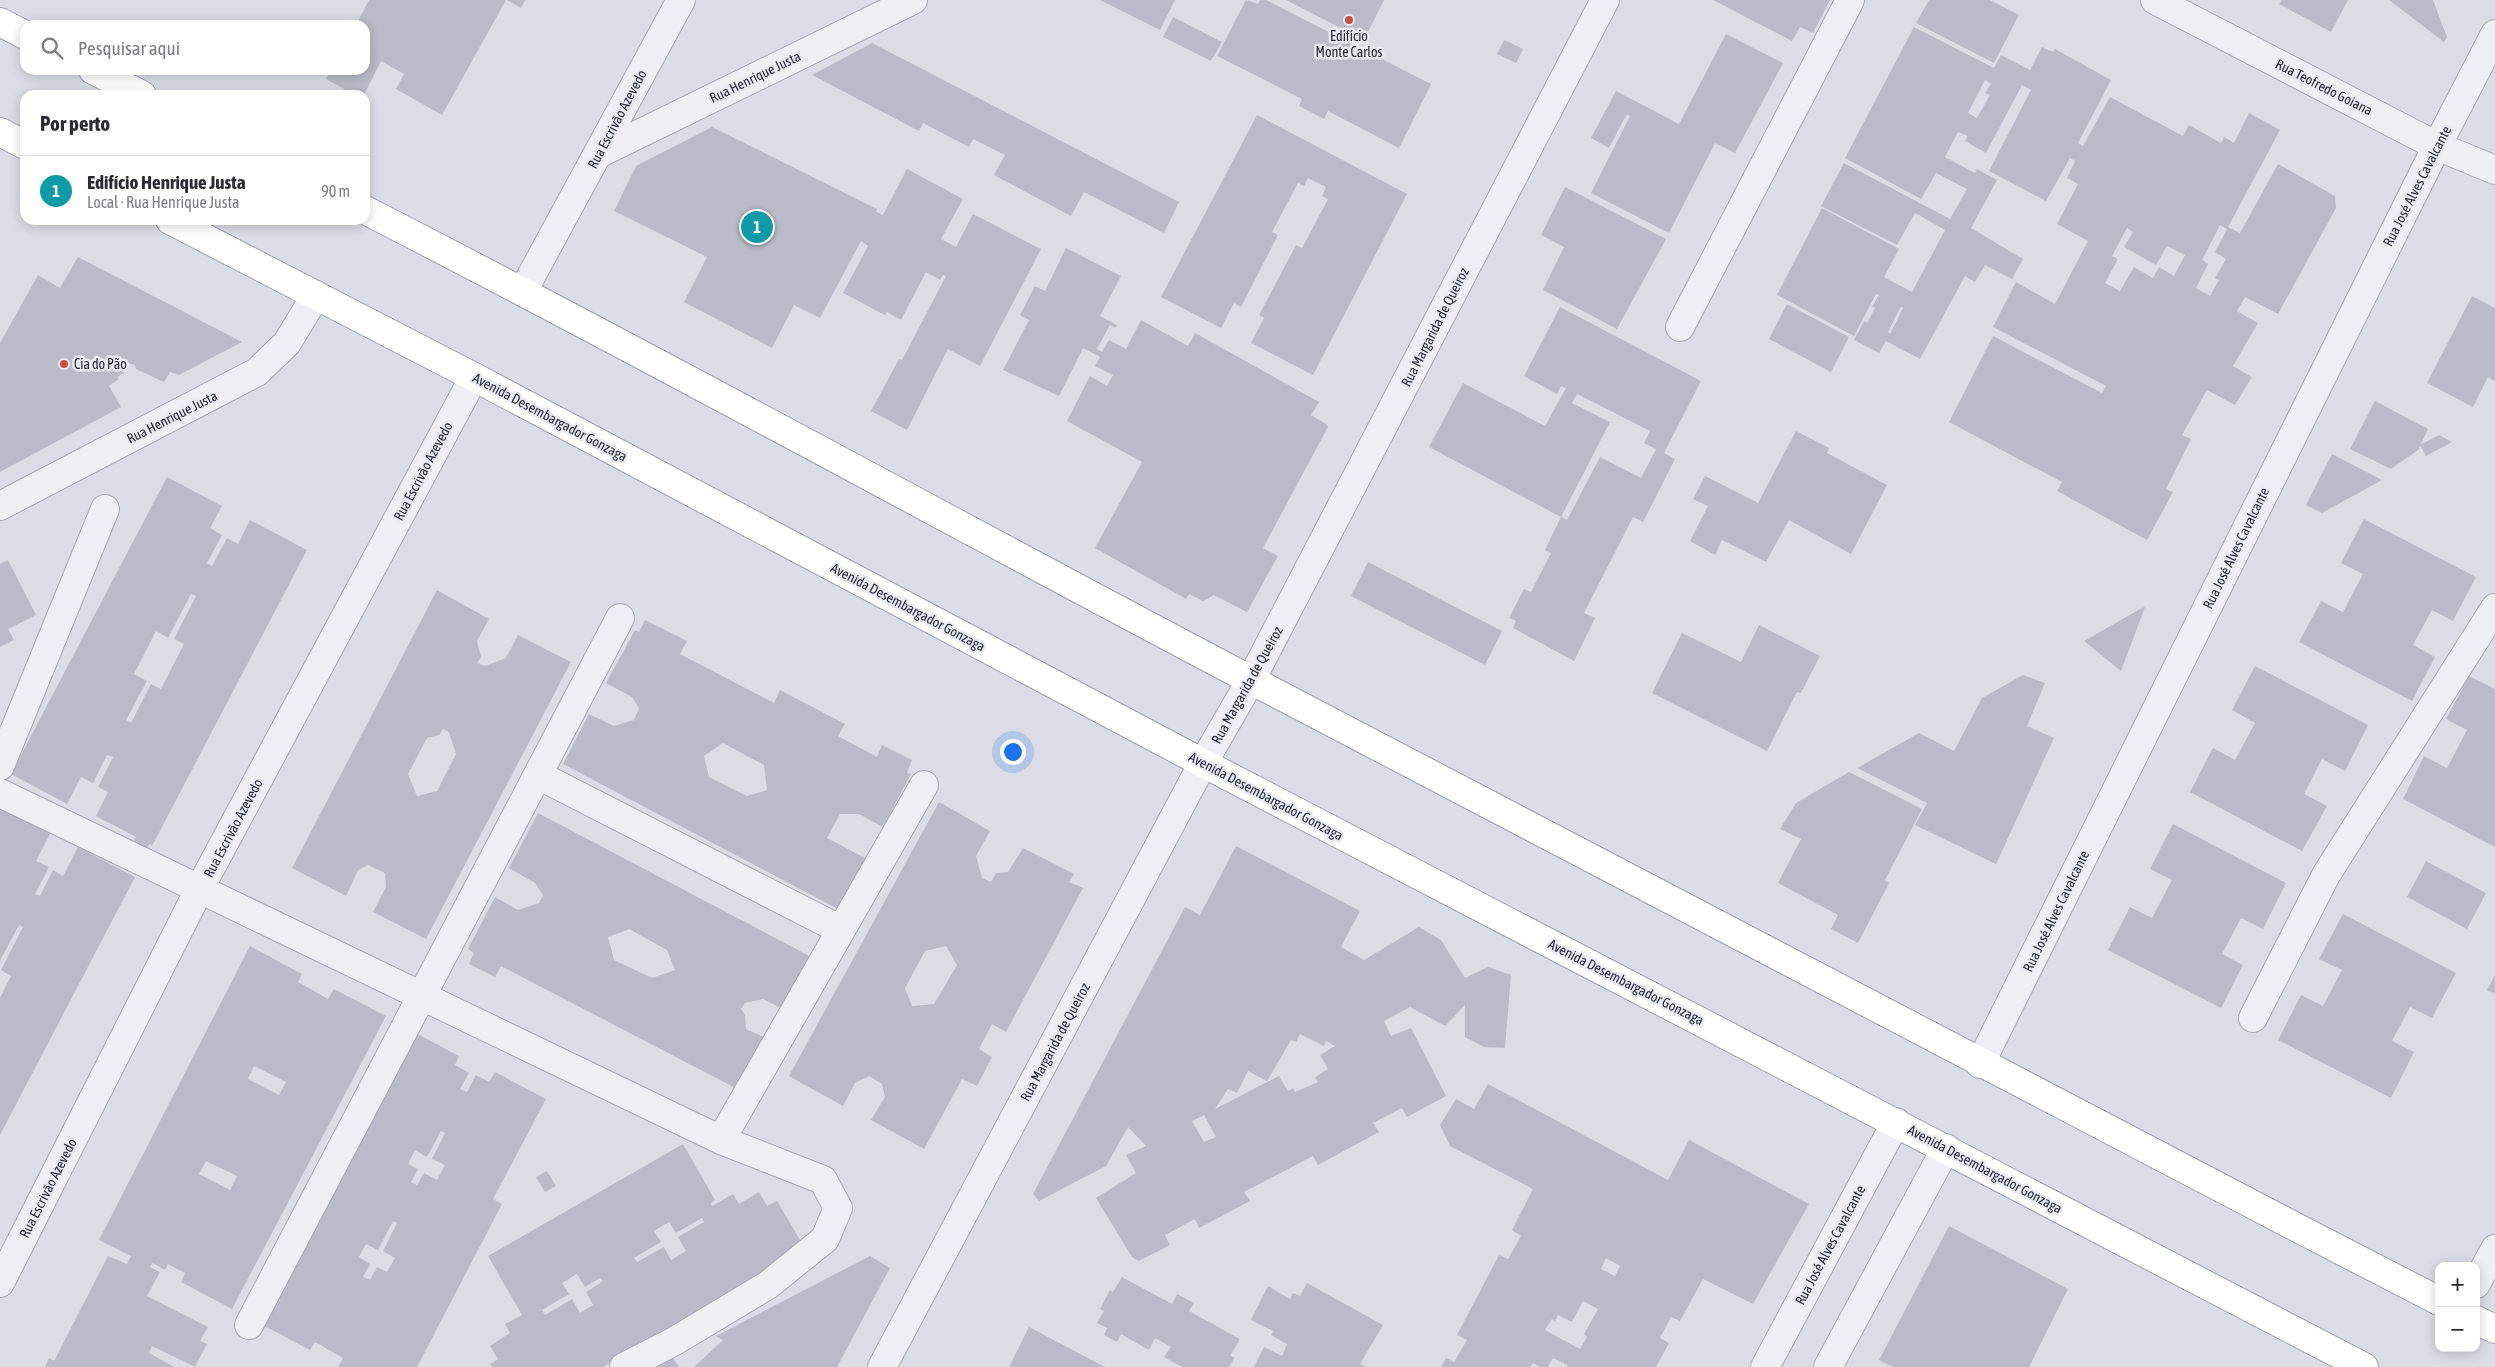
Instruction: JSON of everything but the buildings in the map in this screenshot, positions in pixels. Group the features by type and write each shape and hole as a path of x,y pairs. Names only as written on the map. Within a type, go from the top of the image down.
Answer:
{"main road":[{"path":"0,22 20,32"},
{"path":"103,75 132,90"},
{"path":"0,132 20,142"},
{"path":"370,213 523,291 1251,680 1980,1064 2435,1299"},
{"name":"Avenida Desembargador Gonzaga","path":"180,225 474,377 1203,764 1896,1122 2364,1367"},
{"path":"2480,1322 2495,1330"}],"street":[{"name":"Rua Escrivão Azevedo","path":"523,291 681,0"},
{"name":"Rua Henrique Justa","path":"598,154 913,0"},
{"name":"Rua Margarida de Queiroz","path":"882,1367 1203,764 1251,680 1605,0"},
{"path":"1680,327 1850,0"},
{"name":"Rua Teofredo Goiana","path":"2155,0 2437,146 2495,170"},
{"name":"Rua José Alves Cavalcante","path":"1980,1064 2437,146 2495,34"},
{"name":"Rua Henrique Justa","path":"0,506 257,372 287,342 316,295"},
{"name":"Rua Escrivão Azevedo","path":"0,1283 200,888 474,377"},
{"path":"0,766 105,509"},
{"path":"2253,1018 2326,874 2495,608"},
{"path":"249,1325 620,618"},
{"path":"538,776 841,930"},
{"path":"721,1140 924,785"},
{"path":"0,793 721,1140 823,1180 838,1208 825,1239 768,1285 673,1342 624,1367"},
{"name":"Rua José Alves Cavalcante","path":"1765,1367 1896,1122"},
{"path":"1828,1367 1946,1148"},
{"path":"2480,1277 2495,1249"}],"place":[{"name":"Edifício Monte Carlos","path":"1349,20"},
{"name":"Edifício Henrique Justa","path":"757,227"},
{"name":"Cia do Pão","path":"64,364"}]}
